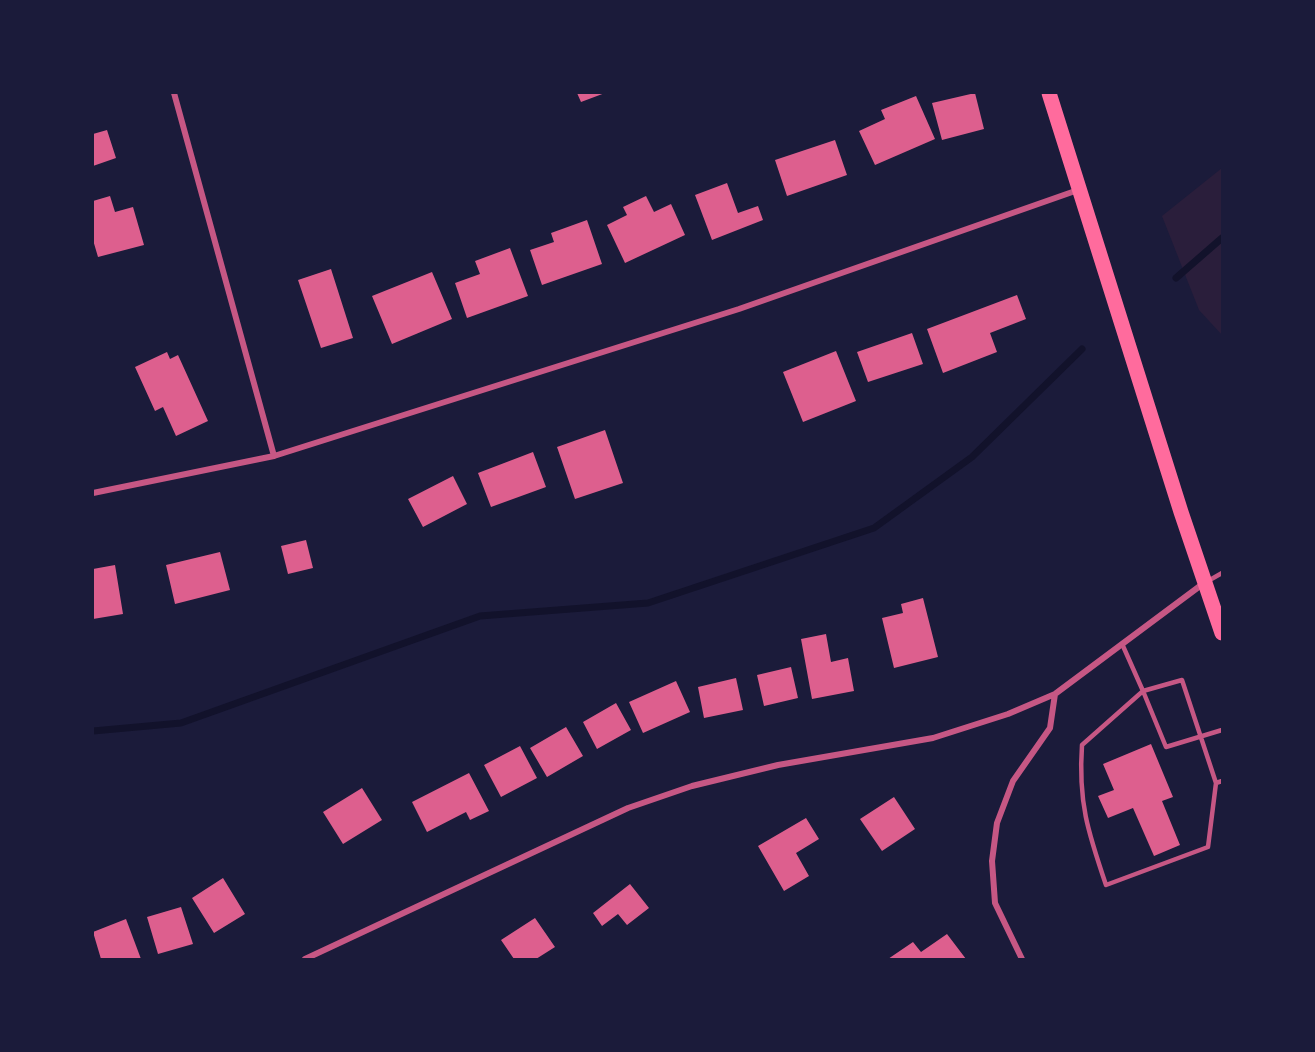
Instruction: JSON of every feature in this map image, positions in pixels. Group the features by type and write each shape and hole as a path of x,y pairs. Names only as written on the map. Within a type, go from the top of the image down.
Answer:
{"main road":[{"path":"1049,93 1222,633"}],"street":[{"path":"174,93 274,456"},
{"path":"93,493 274,456 739,309 1081,189"},
{"path":"305,959 628,808 692,786 778,765 933,738 1008,714 1054,694 1123,646 1205,582"},
{"path":"1022,959 995,903 992,861 1001,812 1013,781 1050,728 1054,694"}],"lane":[{"path":"1205,582 1222,573"},
{"path":"1123,646 1166,747 1222,730"},
{"path":"1182,680 1216,783 1208,847 1106,885 1084,816 1080,781 1082,745 1143,691 1182,680"},
{"path":"1216,783 1222,782"}],"shaded area":[{"path":"1222,168 1222,335 1199,310 1162,216"}],"building":[{"path":"577,93 605,93 581,102"},
{"path":"975,93 984,129 942,140 932,103"},
{"path":"916,96 935,139 875,165 859,131 885,119 881,110"},
{"path":"107,130 116,158 93,166 93,134"},
{"path":"835,140 847,175 787,196 775,160"},
{"path":"727,183 738,213 758,206 763,220 712,240 695,195"},
{"path":"110,196 115,212 133,207 144,245 98,257 93,240 93,201"},
{"path":"646,196 654,212 671,204 685,235 625,263 607,225 627,215 623,207"},
{"path":"587,220 602,264 542,285 530,250 554,242 551,233"},
{"path":"510,248 528,296 467,318 455,283 480,274 475,261"},
{"path":"331,269 353,338 321,348 298,280"},
{"path":"432,272 452,319 392,344 372,296"},
{"path":"1017,295 1026,319 990,333 997,352 943,373 927,329"},
{"path":"912,333 923,364 868,382 857,352"},
{"path":"836,351 856,401 803,422 783,372"},
{"path":"167,352 170,359 178,355 208,421 176,436 163,407 155,411 135,367"},
{"path":"605,430 623,483 575,499 557,447"},
{"path":"533,452 546,487 491,507 478,473"},
{"path":"453,476 467,504 423,527 408,499"},
{"path":"306,540 313,568 288,574 281,546"},
{"path":"220,552 230,590 175,604 166,565"},
{"path":"115,565 123,614 93,619 93,569"},
{"path":"923,598 938,657 894,668 882,618 903,613 901,604"},
{"path":"826,634 831,662 848,658 854,691 812,699 801,639"},
{"path":"791,667 798,698 764,706 757,675"},
{"path":"736,678 743,710 704,718 698,687"},
{"path":"676,681 690,712 643,733 629,702"},
{"path":"616,703 631,730 597,749 583,722"},
{"path":"566,727 583,756 547,777 530,748"},
{"path":"1151,744 1173,797 1162,801 1180,845 1154,856 1133,808 1108,818 1098,796 1114,790 1103,764"},
{"path":"520,746 537,778 501,797 484,765"},
{"path":"469,773 489,811 470,820 466,812 427,832 412,802"},
{"path":"362,788 382,820 343,844 323,812"},
{"path":"894,797 915,829 882,851 860,819"},
{"path":"806,818 819,839 796,853 809,876 784,891 758,846"},
{"path":"223,878 245,914 214,933 192,898"},
{"path":"630,884 649,908 627,925 618,914 602,926 593,913"},
{"path":"181,907 193,944 158,954 147,917"},
{"path":"535,918 555,947 536,959 514,959 501,940"},
{"path":"126,919 141,959 101,959 93,932"},
{"path":"947,934 966,959 888,959 913,942 921,952"}],"waterway":[{"path":"1176,278 1222,238"},
{"path":"93,731 181,723 480,616 648,603 874,528 972,457 1082,349"}]}
